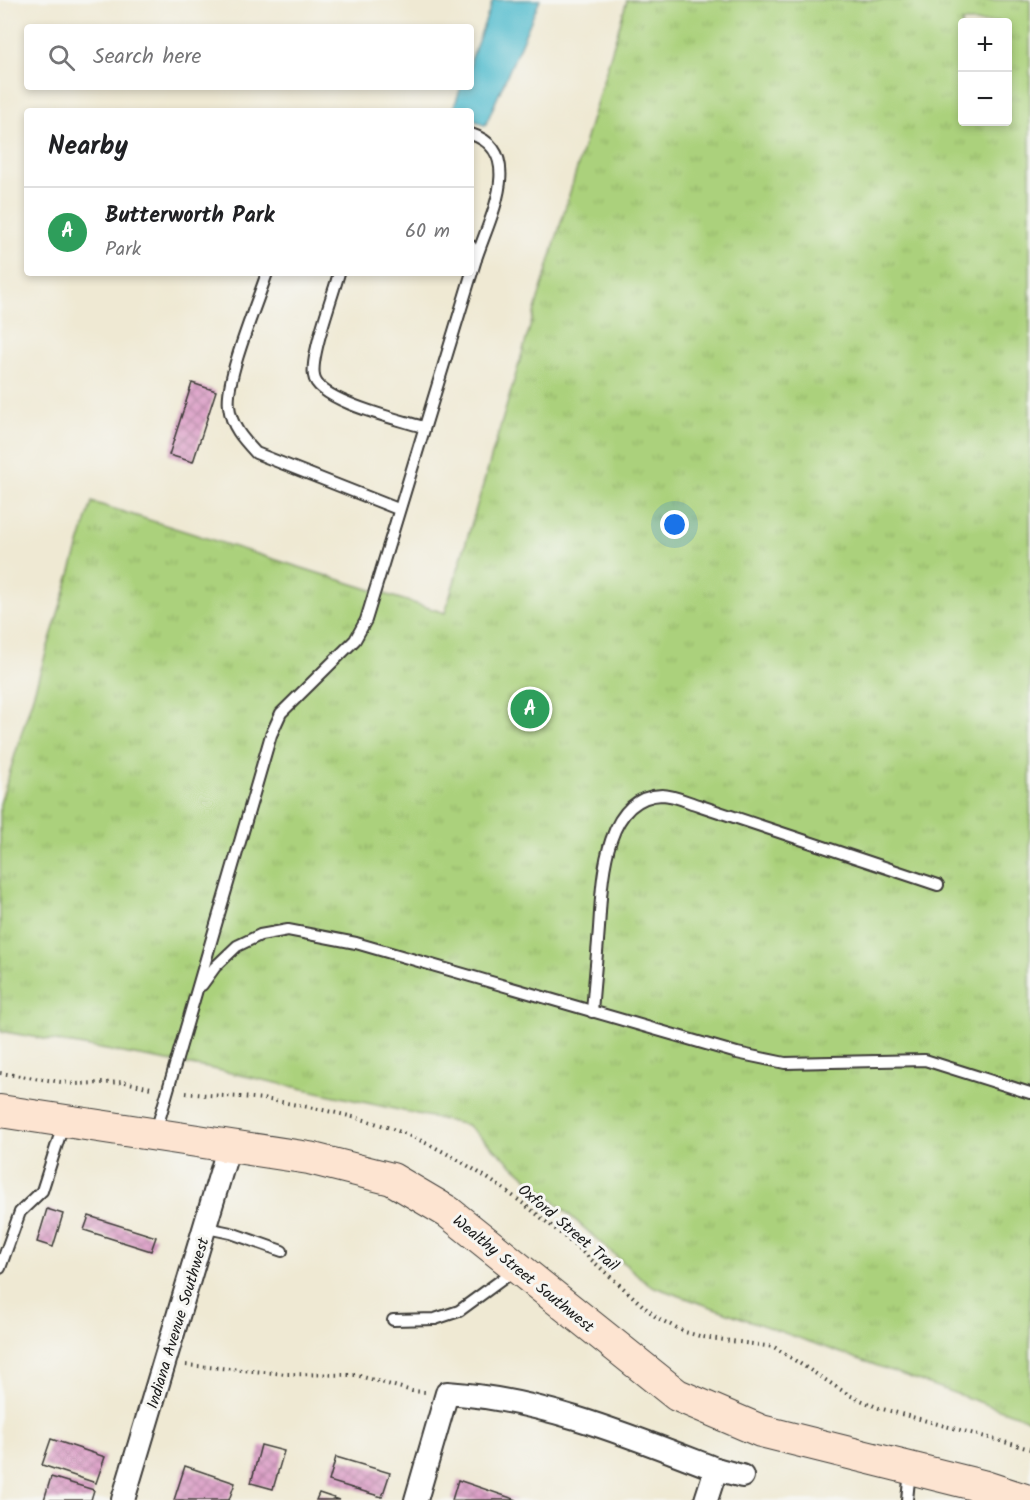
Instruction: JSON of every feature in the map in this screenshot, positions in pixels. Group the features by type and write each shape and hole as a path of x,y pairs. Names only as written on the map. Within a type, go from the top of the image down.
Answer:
{"main road":[{"name":"Wealthy Street Southwest","path":"0,1111 309,1158 392,1179 448,1212 677,1395 762,1431 909,1485 982,1486 1025,1500"}],"street":[{"name":"Indiana Avenue Southwest","path":"123,1500 230,1146"},
{"path":"416,1500 447,1393 484,1396 558,1412 716,1470 742,1476"},
{"path":"706,1500 716,1470"}],"lane":[{"path":"474,135 488,142 499,156 502,172 474,265"},
{"path":"474,254 476,259"},
{"path":"266,276 228,395 234,424 242,438 256,453 398,509"},
{"path":"338,276 316,358 314,376 318,385 337,399 423,427"},
{"path":"155,1134 271,735 281,713 355,640 360,630 374,596 398,509 471,276"},
{"path":"592,1012 603,873 609,843 619,822 630,808 645,799 663,795 698,805 938,885"},
{"path":"196,993 215,967 237,946 260,935 288,930 356,943 737,1053 785,1063 925,1060 1030,1093"},
{"path":"0,1268 20,1212 42,1191 65,1120"},
{"path":"207,1228 231,1233 282,1251"},
{"path":"393,1320 435,1319 459,1311 480,1298 517,1268"}],"path":[{"name":"Oxford Street Trail","path":"0,1073 75,1084 125,1082 168,1090 262,1099 358,1118 388,1128 463,1164 507,1191 539,1215 657,1318 670,1326 703,1337 774,1347 863,1403 1030,1449"},
{"path":"164,1364 286,1374 356,1375 412,1391 447,1393"}],"green space":[{"path":"627,0 1030,0 1030,1420 649,1285 467,1125 213,1069 0,1031 0,804 92,502 445,613"}],"water":[{"path":"493,0 540,0 485,126 474,120 474,108 454,107 460,90 474,90 474,52"}],"building":[{"path":"192,383 216,391 193,462 169,455"},
{"path":"47,1209 63,1214 53,1247 37,1242"},
{"path":"89,1216 156,1237 151,1251 84,1230"},
{"path":"51,1439 105,1457 96,1483 42,1465"},
{"path":"261,1445 284,1451 273,1489 251,1483"},
{"path":"336,1457 390,1473 382,1497 329,1481"},
{"path":"185,1466 235,1483 229,1500 174,1500"},
{"path":"51,1477 94,1490 91,1500 44,1500"},
{"path":"458,1480 517,1500 452,1500"},
{"path":"319,1493 340,1500 316,1500"}],"place":[{"name":"Butterworth Park","path":"530,709"}]}
